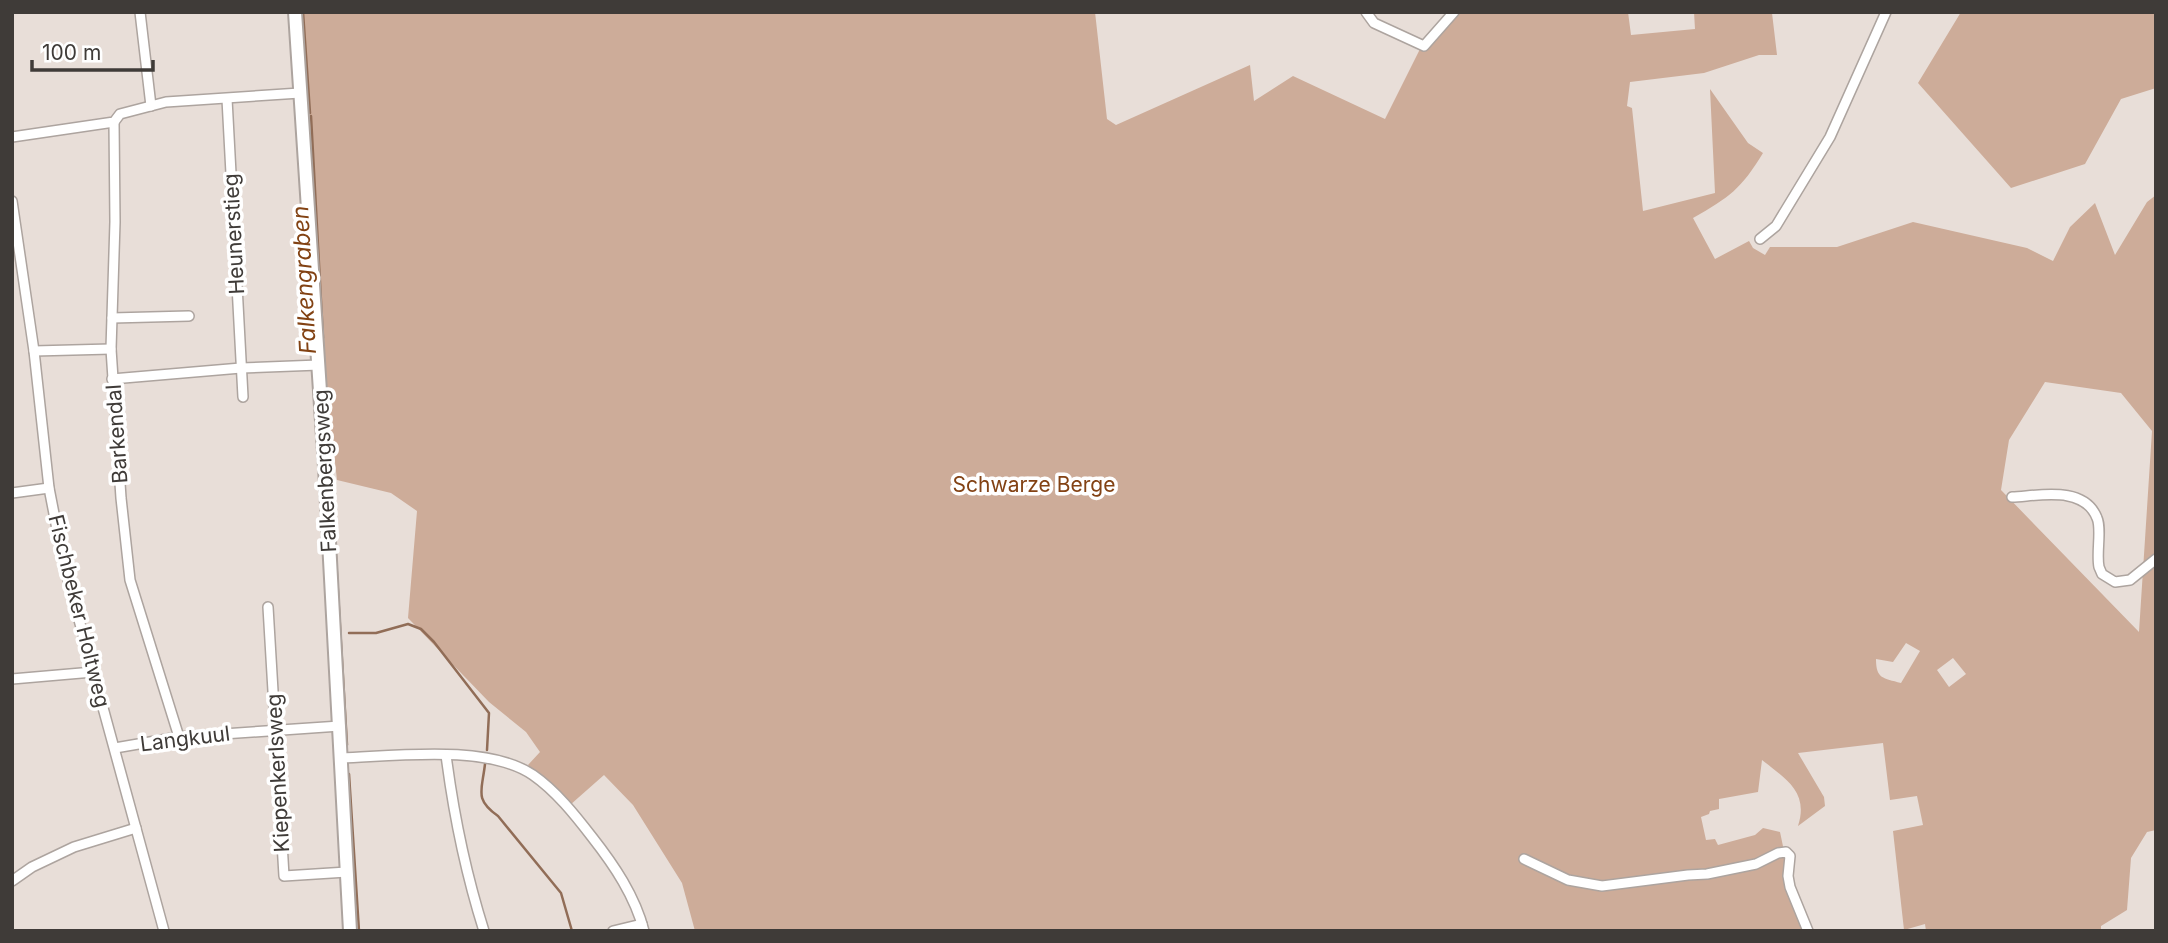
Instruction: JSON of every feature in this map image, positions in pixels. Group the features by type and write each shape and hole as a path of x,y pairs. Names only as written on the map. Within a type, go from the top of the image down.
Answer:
{"street":[{"path":"140,12 151,106"},
{"name":"Falkenbergsweg","path":"295,12 342,758 350,931"},
{"path":"1366,12 1374,23 1424,46 1454,12"},
{"path":"1760,239 1776,226 1830,137 1886,12"},
{"path":"12,138 114,122 120,114 166,102 300,93"},
{"name":"Heunerstieg","path":"227,99 243,397"},
{"name":"Barkendal","path":"114,122 115,222 111,349 130,580 179,737"},
{"name":"Fischbeker Holtweg","path":"12,201 34,351 49,488 64,565 164,931"},
{"path":"112,318 189,316"},
{"path":"34,351 111,349"},
{"path":"113,379 241,368 318,365"},
{"path":"12,493 49,488"},
{"path":"2012,497 2066,495 2080,499 2098,518 2099,567 2102,574 2115,582 2130,580 2156,559"},
{"name":"Kiepenkerlsweg","path":"268,607 284,876 347,872"},
{"path":"12,680 93,672"},
{"name":"Langkuul","path":"115,748 179,737 340,726"},
{"path":"342,758 446,755 503,762 524,770 539,780 574,815 606,854 626,886 643,927 613,931"},
{"path":"446,755 454,820 484,931"},
{"path":"12,881 32,867 74,847 136,828"},
{"path":"1524,859 1568,880 1602,886 1707,874 1756,863 1786,852 1790,856 1790,887 1808,931"}],"green space":[{"name":"Schwarze Berge","path":"298,12 1095,12 1107,119 1116,125 1250,65 1254,101 1293,76 1385,119 1420,49 1450,12 1628,12 1631,35 1695,29 1694,12 1777,12 1772,13 1777,55 1759,55 1704,73 1630,82 1627,106 1632,108 1643,211 1715,193 1710,89 1748,143 1763,153 1734,191 1693,218 1715,259 1749,241 1753,248 1765,255 1770,247 1837,247 1913,222 2027,248 2053,261 2070,227 2095,203 2115,255 2147,202 2156,195 2156,830 2147,832 2131,858 2127,910 2101,926 2101,931 1926,931 1925,924 1904,930 1893,831 1923,825 1917,796 1890,800 1883,743 1798,753 1824,797 1825,806 1798,826 1801,814 1798,795 1787,780 1762,760 1758,792 1719,799 1719,809 1701,817 1706,840 1715,839 1718,845 1755,835 1763,828 1780,832 1784,851 1788,853 1788,876 1808,931 695,931 682,883 633,805 604,775 570,805 528,765 540,752 526,732 489,702 408,618 417,511 391,493 337,480 333,445 327,445","holes":["2045,382 2121,393 2152,431 2139,632 2001,490 2009,440","1906,643 1920,651 1901,683 1882,677 1877,670 1876,659 1893,662","1953,658 1966,674 1949,687 1937,670"]},
{"path":"1961,12 2156,12 2156,88 2121,99 2085,164 2011,188 1918,83"}],"waterway":[{"name":"Falkengraben","path":"303,12 310,113"},
{"name":"Falkengraben","path":"311,116 323,338"},
{"name":"Falkengraben","path":"333,507 347,745"},
{"path":"349,633 376,633 408,624 421,629 489,713 487,750"},
{"path":"485,764 481,788 485,804 561,893 572,931"},
{"name":"Falkengraben","path":"349,774 359,931"}]}
